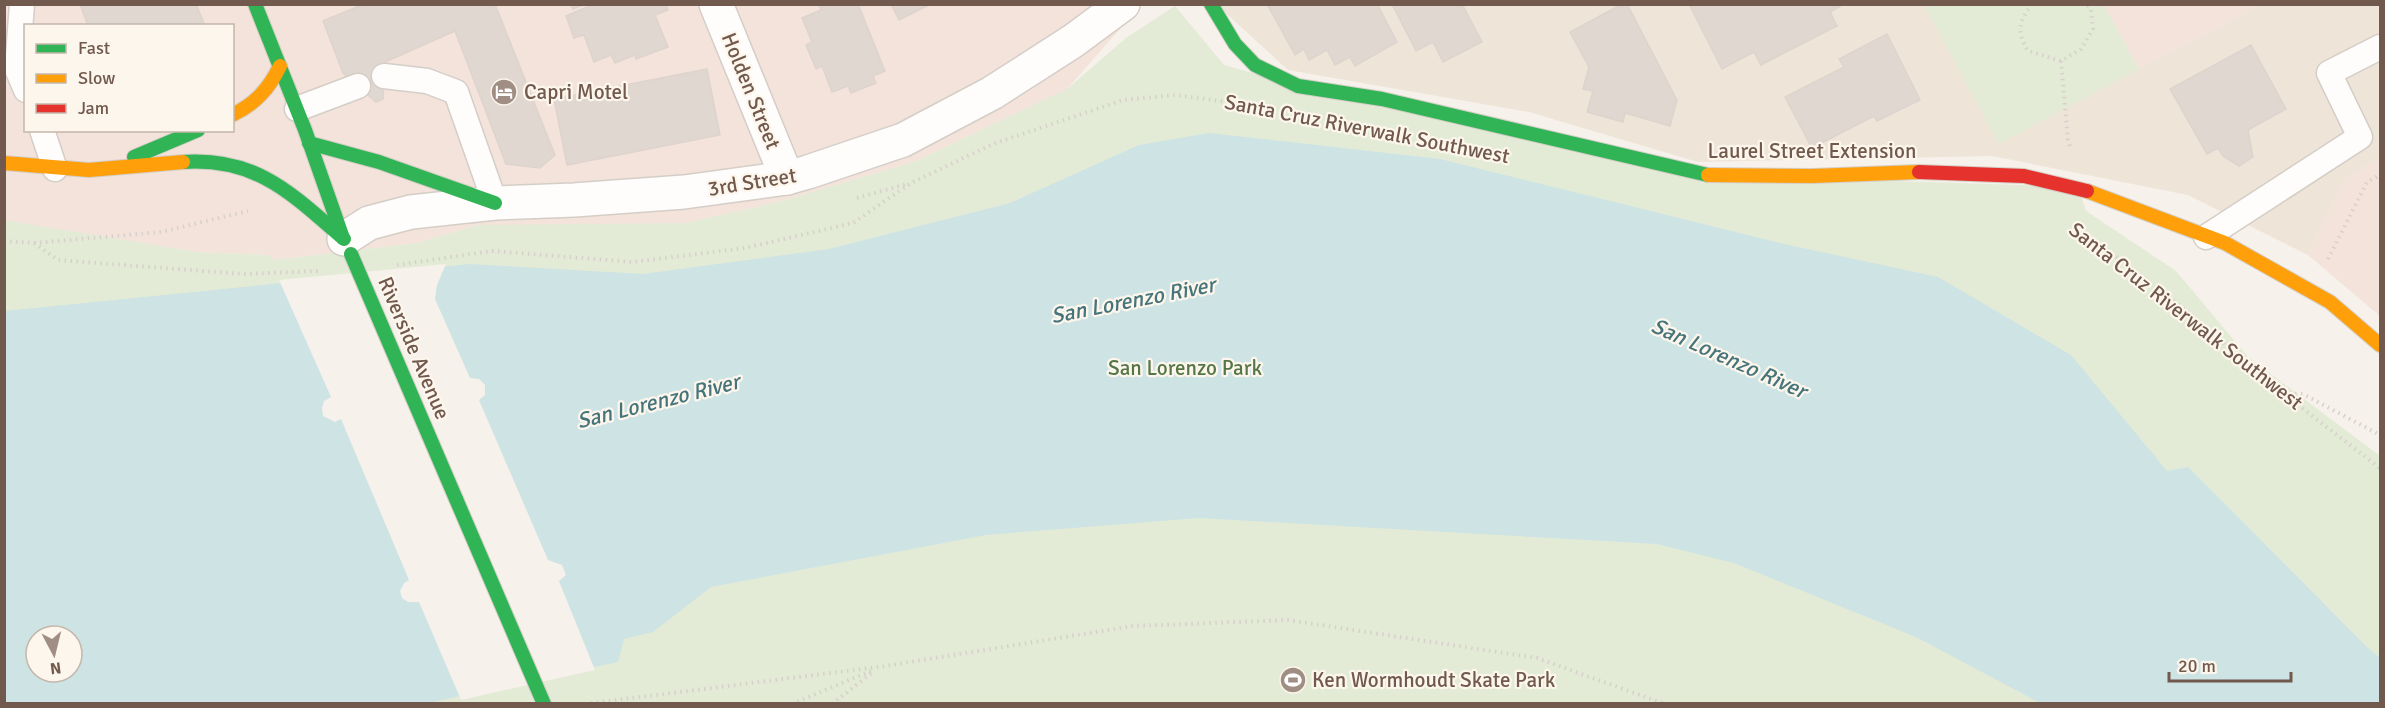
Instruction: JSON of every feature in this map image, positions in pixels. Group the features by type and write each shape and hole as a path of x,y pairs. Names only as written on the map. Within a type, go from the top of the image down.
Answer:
{"street":[{"name":"Riverside Avenue","path":"255,4 297,109 347,247 544,704"},
{"name":"Holden Street","path":"716,4 786,178"},
{"name":"3rd Street","path":"347,247 369,224 399,215 495,202 574,200 684,192 786,178 903,140 992,93 1073,41 1123,4"},
{"name":"Laurel Street Extension","path":"1211,4 1235,44 1255,65 1298,86 1382,99 1706,175 1812,176 1928,172 2024,176 2078,187 2225,243 2330,302 2380,345"},
{"path":"234,114 260,99 273,83 280,66"},
{"path":"102,171 193,132"},
{"path":"309,143 380,162 495,202"},
{"path":"4,163 55,169 102,171 191,162 227,163 252,171 273,184 347,247"}],"lane":[{"path":"22,4 17,69 24,85"},
{"path":"2206,237 2360,137 2329,73 2380,47"},
{"path":"384,76 427,81 456,92 495,202"},
{"path":"297,109 358,86"},
{"path":"43,132 55,169"}],"path":[{"path":"2032,4 2021,23 2020,36 2028,51 2061,61 2081,49 2093,29 2091,9 2086,4"},
{"path":"2061,61 2068,140"},
{"name":"Santa Cruz Riverwalk Southwest","path":"388,266 492,251 633,262 746,248 853,223 911,183 993,144 1123,100 1176,95 1244,104"},
{"path":"2326,263 2367,182 2380,175"},
{"path":"4,241 34,243 161,232 250,211"},
{"name":"Santa Cruz Riverwalk Southwest","path":"2078,227 2188,312 2282,393 2380,468"},
{"path":"34,243 58,260 243,274 321,271"},
{"path":"2282,393 2303,394 2380,435"},
{"path":"585,704 879,667 1132,626 1288,620 1537,658 1665,704"},
{"path":"792,704 879,667"},
{"path":"832,704 879,667"}],"shaded area":[{"path":"4,5 1141,5 1067,89 916,161 782,201 686,223 608,226 477,225 417,243 273,260 268,255 197,252 5,221"},
{"path":"1217,5 2104,5 2139,69 2259,5 2380,5 2380,158 2347,177 2308,255 2188,195 1992,156 1698,162 1529,112 1288,70"},
{"path":"2104,5 2259,5 2139,69"},
{"path":"2380,158 2380,316 2308,255 2347,177"}],"green space":[{"path":"1924,5 2104,5 2139,69 1999,144"},
{"name":"San Lorenzo Park","path":"1175,6 1224,65 1298,86 1706,175 2078,187 2086,211 2176,271 2248,357 2380,456 2380,703 5,703 4,220 197,252 269,255 273,260 417,243 477,225 686,223 782,201 916,161 1067,89 1126,38"}],"water":[{"name":"San Lorenzo Park","path":"1209,133 1440,159 1784,244 1938,277 2071,355 2167,471 2188,467 2380,658 2380,703 2040,703 1916,637 1734,563 1657,544 1199,518 986,535 711,587 653,632 624,639 618,662 428,703 5,704 5,311 470,264 643,274 829,249 1010,203 1139,145"}],"pier":[{"path":"446,264 437,285 435,299 470,378 479,379 485,385 485,395 479,400 548,560 562,565 566,575 559,581 595,670 461,700 419,602 408,602 402,598 400,591 404,583 409,580 341,419 335,422 323,416 324,401 331,397 279,280"}],"building":[{"path":"80,4 196,4 204,24 87,24"},
{"name":"Capri Motel","path":"364,4 495,4 555,155 540,168 506,164 455,31 385,62 383,99 376,102 343,73 323,21"},
{"path":"571,4 585,4 573,9"},
{"path":"594,4 666,4 668,10 655,15 668,47 636,59 635,55 615,63 611,55 594,62 584,35 574,38 566,16"},
{"path":"819,4 858,4 885,71 873,76 876,83 851,93 848,86 832,92 822,66 816,69 806,45 812,42 802,18 821,10"},
{"path":"891,4 931,4 899,20"},
{"path":"1267,4 1377,4 1397,42 1355,66 1350,57 1335,65 1327,50 1309,60 1304,49 1295,55"},
{"path":"1392,4 1462,4 1482,42 1443,62 1433,42 1416,51"},
{"path":"1622,4 1627,4 1677,100 1670,126 1625,113 1623,122 1587,112 1593,91 1583,89 1589,67 1570,32"},
{"path":"1689,4 1844,4 1830,12 1837,26 1761,65 1754,52 1722,69"},
{"path":"1887,34 1920,100 1877,121 1874,116 1812,148 1785,97 1844,67 1839,59"},
{"path":"2251,45 2286,109 2248,130 2253,157 2239,166 2223,156 2218,148 2207,154 2170,89"},
{"path":"707,69 720,135 567,165 554,99"}],"traffic: fast":[{"path":"255,4 305,130 343,238"},
{"path":"1211,4 1235,44 1255,65 1298,86 1382,99 1708,175"},
{"path":"134,157 193,132"},
{"path":"309,143 379,162 495,203"},
{"path":"183,162 209,162 253,172 290,194 344,239"},
{"path":"351,254 456,499"},
{"path":"456,499 544,704"}],"traffic: slow":[{"path":"234,114 248,106 260,95 280,66"},
{"path":"4,163 89,170 183,162"},
{"path":"1708,175 1812,176 1919,172"},
{"path":"2087,191 2225,243 2330,302 2380,345"}],"traffic: jam":[{"path":"1919,172 2024,176 2087,191"}],"place":[{"name":"Capri Motel","path":"504,92"},
{"name":"Ken Wormhoudt Skate Park","path":"1293,680"}],"water label":[{"name":"San Lorenzo River","path":"1133,300"},
{"name":"San Lorenzo River","path":"1729,358"},
{"name":"San Lorenzo River","path":"658,401"}]}
